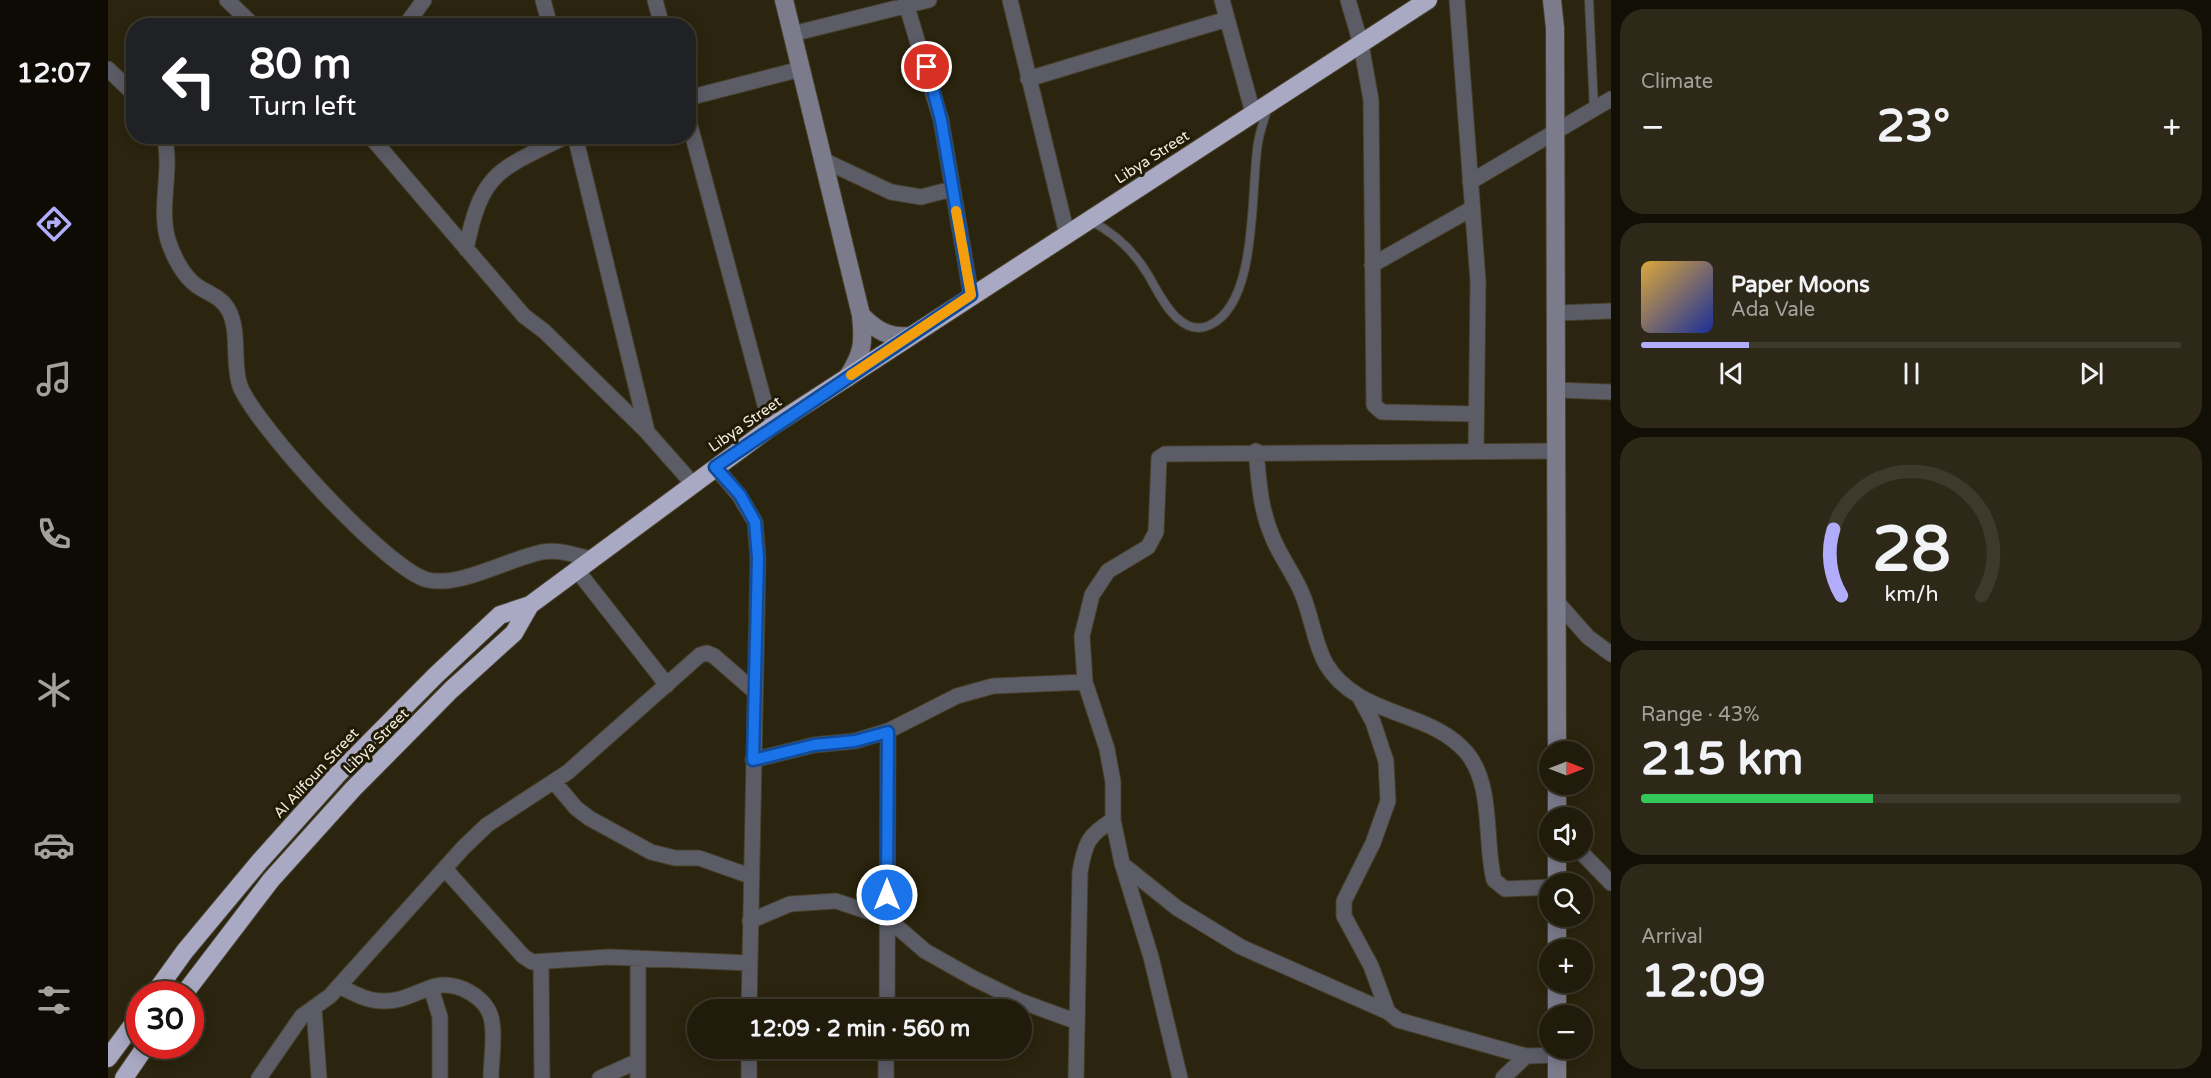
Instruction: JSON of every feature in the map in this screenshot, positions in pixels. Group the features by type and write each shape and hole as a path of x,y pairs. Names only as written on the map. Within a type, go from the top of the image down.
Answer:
{"highway":[{"name":"Libya Street","path":"194,981 271,880 361,781 451,690 514,633 530,605 771,427 1428,0"},
{"name":"Al Ailfoun Street","path":"164,981 260,861 346,765 500,615 530,605"},
{"path":"108,1058 126,1034"},
{"path":"124,1078 137,1059"}],"street":[{"path":"227,0 246,18"},
{"path":"411,18 424,0"},
{"path":"543,0 548,18"},
{"path":"655,0 660,18"},
{"path":"784,0 861,315 863,347 860,357 846,378"},
{"path":"792,34 906,3 929,0"},
{"path":"1010,0 1067,234"},
{"path":"1222,0 1253,114"},
{"path":"1348,0 1371,99 1374,405 1382,412 1476,414"},
{"path":"1456,0 1478,281 1476,451"},
{"path":"1552,0 1555,28 1557,741"},
{"path":"906,3 933,87 971,295"},
{"path":"1028,79 1227,19"},
{"path":"108,69 126,86"},
{"path":"696,96 801,69"},
{"path":"1470,182 1611,99"},
{"path":"165,144 164,217 175,258 195,285 223,302 228,309 231,317 235,365 241,389 283,448 387,556 412,575 439,581 456,579 543,552 563,552 584,564 667,685"},
{"path":"377,144 524,316 544,331 647,432 693,484"},
{"path":"466,249 472,221 490,180 503,168 551,144"},
{"path":"577,144 647,432"},
{"path":"695,144 771,427"},
{"path":"823,160 891,192 921,196 952,189"},
{"path":"1372,264 1471,209"},
{"path":"1556,314 1611,311"},
{"path":"861,315 881,333 888,336 910,336"},
{"path":"1556,390 1611,392"},
{"path":"1180,1078 1151,957 1122,863 1113,820 1113,782 1107,749 1085,682 1082,636 1092,595 1108,571 1148,547 1156,532 1159,458 1165,454 1256,451 1556,451"},
{"path":"1256,451 1260,503 1272,538 1304,598 1319,656 1334,675 1359,696 1422,722 1446,736 1467,753 1482,780 1494,880 1505,889 1539,887"},
{"path":"715,467 740,495 755,522 758,558 753,690 749,999"},
{"path":"1558,603 1588,637 1611,654"},
{"path":"259,1078 296,1023 339,986 487,825 554,782 601,745 700,656 707,653 753,690"},
{"path":"753,760 814,745 855,741 888,732 957,696 993,686 1085,682"},
{"path":"1359,696 1373,722 1386,761 1388,801 1373,843 1344,901 1344,916 1371,966 1388,1012"},
{"path":"887,999 888,732"},
{"path":"554,782 576,808 589,818 651,852 675,858 699,858 750,876"},
{"path":"1076,1078 1075,1021 1082,861 1093,831 1113,820"},
{"path":"1590,861 1611,883"},
{"path":"1122,863 1177,908 1241,946 1388,1012 1398,1020 1526,1056 1539,1054"},
{"path":"445,869 532,962 590,958 638,958 750,963"},
{"path":"750,921 790,904 836,901 887,918 926,951 973,978 1020,1001 1075,1021"},
{"path":"638,958 638,1078"},
{"path":"542,963 542,1078"},
{"path":"339,986 368,1000 382,1001 394,1000 431,988 450,985 464,988 489,1012 492,1021 491,1078"},
{"path":"431,988 440,1017 440,1078"},
{"path":"314,1008 318,1078"},
{"path":"1503,1078 1526,1056"},
{"path":"749,1059 749,1078"},
{"path":"886,1059 886,1078"},
{"path":"1557,1059 1557,1078"},
{"path":"600,1078 638,1061"}],"lane":[{"path":"1589,0 1594,110"},
{"path":"1087,220 1120,240 1145,270 1176,317 1189,327 1207,327 1223,319 1235,302 1242,281 1255,204 1258,145 1270,104"}],"slow traffic":[{"path":"851,375 971,295 956,211"}],"route":[{"path":"887,895 888,732 855,741 814,745 753,760 758,558 755,522 740,495 715,467 771,427 971,295 941,120 927,67"}]}
